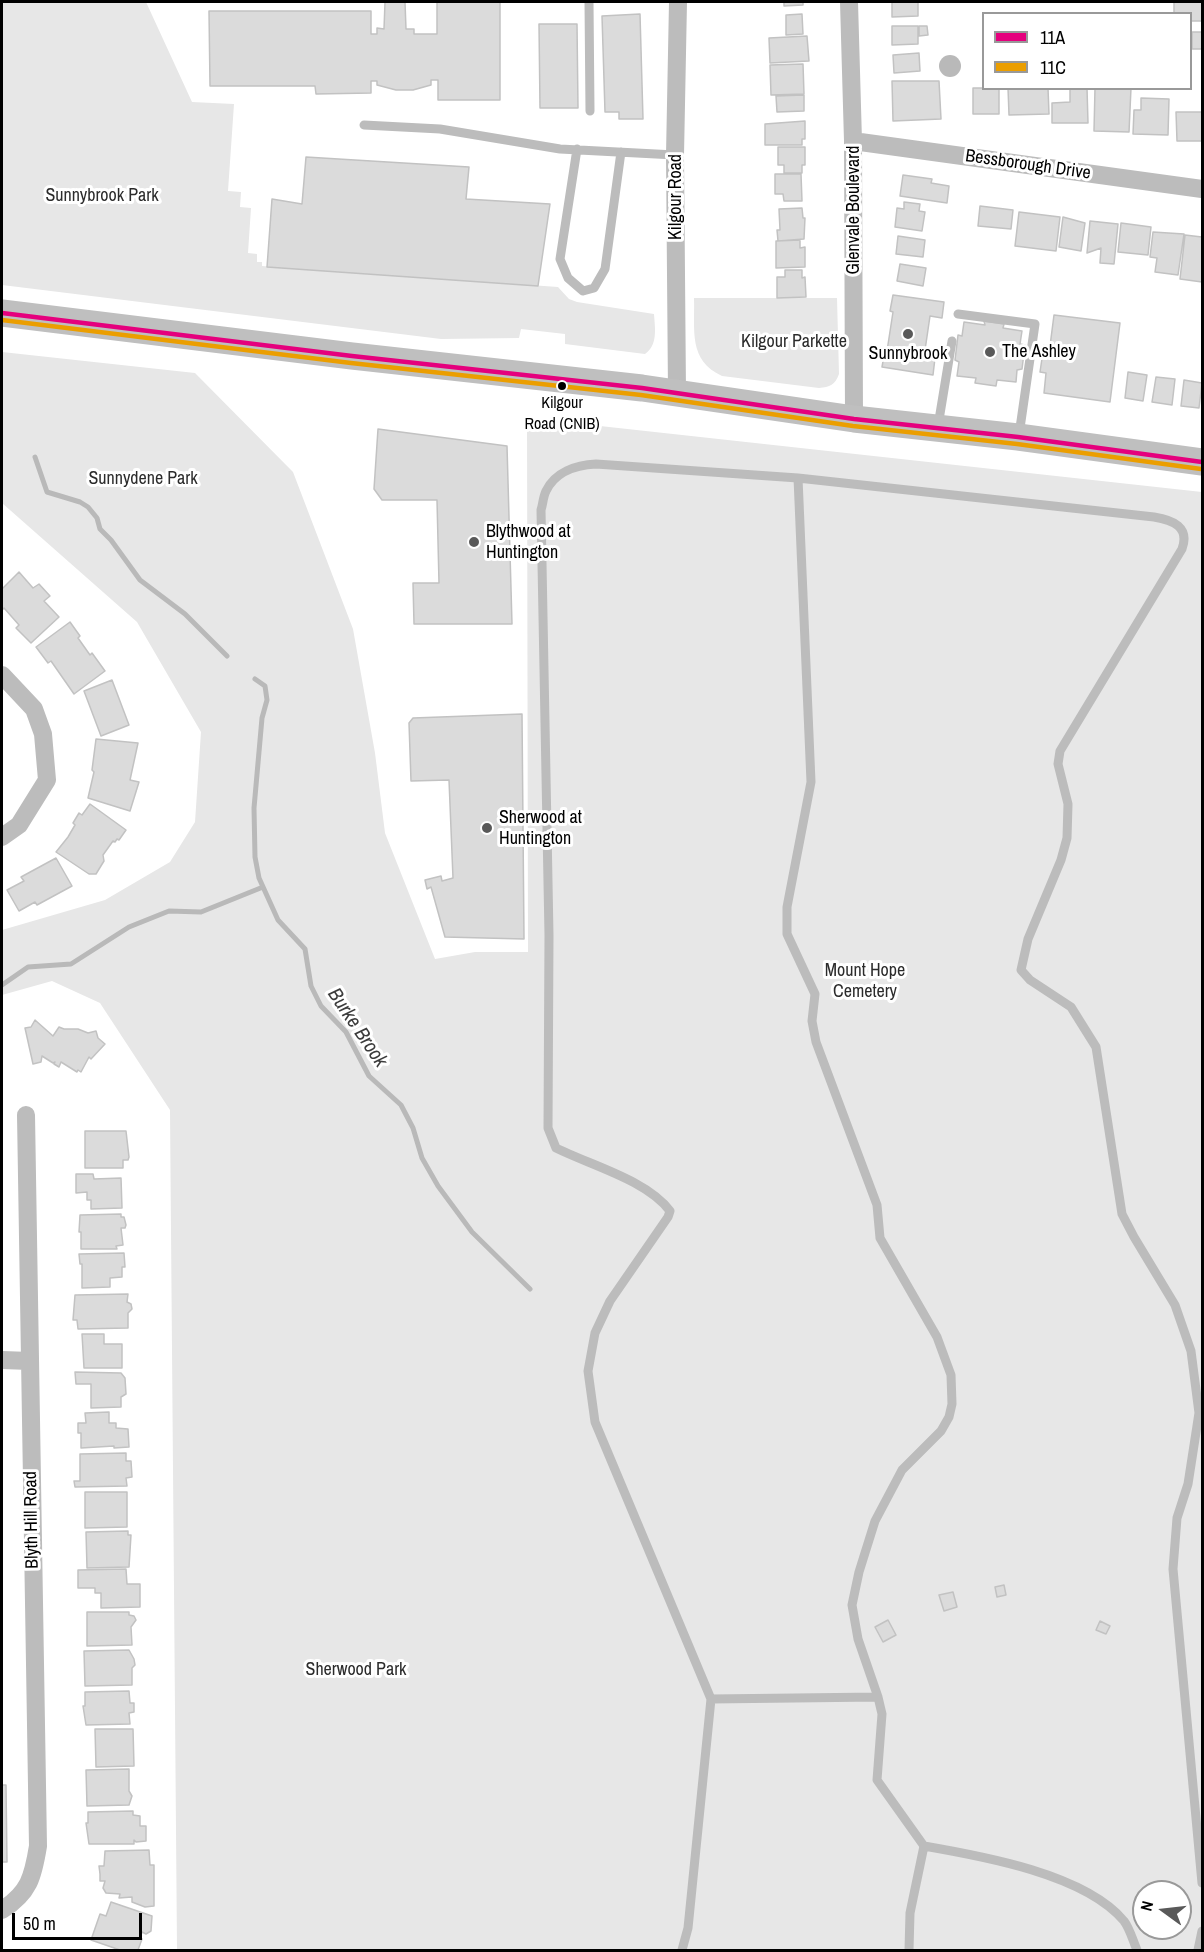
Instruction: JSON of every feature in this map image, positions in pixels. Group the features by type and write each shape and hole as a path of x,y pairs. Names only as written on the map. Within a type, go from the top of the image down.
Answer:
{"main road":[{"path":"2,313 677,393 854,419 1018,437 1203,462"}],"street":[{"name":"Kilgour Road","path":"677,393 675,155 678,2"},
{"name":"Glenvale Boulevard","path":"849,2 853,141 854,419"},
{"name":"Bessborough Drive","path":"853,141 1203,189"},
{"path":"2,675 34,709 43,734 47,780 19,825 2,837"},
{"name":"Blyth Hill Road","path":"2,1910 25,1892 34,1870 38,1846 26,1115"},
{"path":"2,1360 30,1361"}],"lane":[{"path":"588,2 590,111"},
{"path":"364,125 440,129 517,143 577,149 675,155"},
{"path":"577,149 560,259 568,278 583,291 594,288 605,269 621,152"},
{"path":"958,314 1035,324 1018,437"},
{"path":"937,428 952,341"},
{"path":"682,1950 688,1928 711,1699 595,1422 588,1371 595,1333 610,1301 670,1211 648,1191 609,1170 556,1148 548,1128 549,935 541,510 546,490 562,473 578,465 596,464 798,478 1154,517 1176,524 1184,535 1182,549 1060,751 1058,764 1068,804 1067,838 1061,860 1028,939 1020,967 1022,973 1030,980 1071,1007 1095,1045 1120,1209 1175,1305 1191,1351 1199,1413 1188,1484 1177,1518 1173,1569 1203,1882"},
{"path":"798,478 811,782 787,906 787,934 815,993 812,1021 816,1042 878,1205 880,1238 937,1337 946,1357 953,1392 952,1404 945,1425 902,1470 875,1521 859,1572 852,1605 858,1639 882,1714 878,1780 924,1846 996,1859 1039,1872 1076,1888 1110,1907 1126,1924 1137,1950"},
{"path":"711,1699 878,1697"},
{"path":"909,1950 910,1913 924,1846"},
{"path":"1197,1950 1203,1931"}],"green space":[{"name":"Sunnybrook Park","path":"2,2 146,2 192,102 234,104 228,191 241,192 240,207 251,208 248,253 257,254 257,262 262,262 262,266 558,287 569,299 577,302 654,314 655,336 652,346 645,354 565,344 565,334 521,329 519,338 441,339 2,285"},
{"name":"Kilgour Parkette","path":"694,298 837,298 839,374 836,381 832,385 819,388 722,376 703,362 698,353 694,333"},
{"name":"Mount Hope Cemetery","path":"2,352 195,373 293,472 353,629 375,753 385,833 435,959 475,952 528,952 527,418 1202,492 1202,1950 177,1950 170,1110 100,1003 52,981 2,995 2,930 105,900 170,862 195,822 201,732 137,622 2,503"}],"shaded area":[{"path":"950,55 960,62 961,66 954,76 950,77 940,70 939,66 946,56"}],"building":[{"path":"385,2 405,2 406,29 414,29 414,34 437,34 437,2 500,2 500,100 438,100 438,80 431,80 431,85 413,90 396,90 377,85 377,81 371,81 371,93 316,94 315,86 210,86 209,11 371,11 371,34 377,34 377,28 384,29"},
{"path":"784,2 803,2 803,5 784,6"},
{"path":"892,2 918,2 918,16 892,17"},
{"path":"1174,2 1202,2 1202,21 1192,21 1192,12 1174,12"},
{"path":"640,14 643,119 619,119 619,112 605,112 602,16"},
{"path":"802,14 803,34 786,35 786,15"},
{"path":"539,24 577,24 578,108 540,108"},
{"path":"892,26 918,26 918,44 892,45"},
{"path":"919,26 927,26 928,35 919,36"},
{"path":"1192,32 1202,32 1202,49 1192,49"},
{"path":"807,36 809,61 770,63 769,38"},
{"path":"919,53 920,71 894,73 893,55"},
{"path":"803,64 804,94 771,95 770,65"},
{"path":"892,81 939,81 941,119 893,121"},
{"path":"973,88 999,90 999,114 973,114"},
{"path":"1008,90 1048,90 1049,114 1009,115"},
{"path":"1070,90 1087,90 1088,123 1052,123 1052,103 1070,102"},
{"path":"1095,90 1131,90 1129,132 1094,131"},
{"path":"804,95 804,111 777,112 776,96"},
{"path":"1141,98 1169,99 1168,135 1133,134 1134,110 1141,110"},
{"path":"1176,112 1202,112 1202,141 1177,141"},
{"path":"805,121 805,139 802,139 802,145 765,145 765,124"},
{"path":"778,147 805,147 805,165 802,165 802,173 784,173 784,165 778,165"},
{"path":"306,157 469,167 466,199 550,204 538,286 267,267 272,199 302,204"},
{"path":"775,174 801,174 802,201 784,201 783,194 775,194"},
{"path":"903,175 932,179 931,183 949,186 947,203 900,196"},
{"path":"904,202 920,204 919,211 925,212 922,231 895,227 897,208 904,209"},
{"path":"980,206 1013,210 1011,229 978,226"},
{"path":"802,208 803,218 805,218 804,239 778,241 779,209"},
{"path":"1019,212 1060,217 1056,251 1015,246"},
{"path":"1063,217 1085,223 1081,251 1059,247"},
{"path":"1090,221 1118,224 1114,264 1100,263 1101,248 1087,253"},
{"path":"1121,223 1151,227 1148,255 1118,252"},
{"path":"1153,232 1184,234 1178,275 1155,272 1157,258 1150,257"},
{"path":"1185,235 1202,237 1202,282 1180,279"},
{"path":"898,236 925,240 923,257 896,254"},
{"path":"800,240 800,248 805,247 805,267 776,268 776,241"},
{"path":"900,264 926,268 923,286 897,281"},
{"path":"785,270 802,270 802,278 805,277 806,297 777,298 777,277 785,277"},
{"name":"Sunnybrook","path":"893,295 944,302 942,318 930,316 924,357 935,358 933,375 882,367 893,312 890,311"},
{"path":"1054,315 1120,323 1110,402 1044,393 1046,373 1040,372 1044,345 1050,346"},
{"name":"The Ashley","path":"984,321 1004,324 1003,328 1022,331 1020,344 1025,345 1022,369 1017,370 1016,382 997,380 996,386 975,383 976,378 957,376 959,362 955,360 958,335 962,336 964,322 985,325"},
{"path":"1128,372 1147,375 1143,401 1125,398"},
{"path":"1156,377 1175,379 1172,405 1152,402"},
{"path":"1184,380 1202,383 1199,408 1181,406"},
{"name":"Blythwood at Huntington","path":"378,429 507,446 512,624 414,624 413,583 439,583 437,500 382,500 374,489"},
{"path":"19,572 33,588 39,584 50,596 44,601 59,617 31,643 16,628 19,625 4,608 2,610 2,589"},
{"path":"70,622 90,655 92,653 105,671 74,694 51,661 48,663 36,647"},
{"path":"112,680 129,725 101,736 84,691"},
{"name":"Sherwood at Huntington","path":"522,714 524,939 445,937 431,887 427,889 425,880 441,876 442,881 453,878 449,780 411,781 409,723 413,718"},
{"path":"96,739 138,743 130,780 139,782 130,811 88,798 94,772 92,770"},
{"path":"90,804 126,830 119,840 113,841 103,855 104,861 96,874 89,874 56,852 68,837 79,813 82,815"},
{"path":"56,858 72,886 37,905 35,902 19,911 7,890 24,881 21,877"},
{"path":"35,1020 53,1036 59,1027 78,1029 88,1033 96,1031 98,1038 105,1044 91,1059 89,1057 81,1072 61,1062 59,1067 54,1064 55,1062 42,1056 41,1062 33,1064 25,1028 31,1027"},
{"path":"85,1131 126,1131 129,1157 128,1160 123,1160 123,1168 85,1168"},
{"path":"76,1174 93,1174 94,1179 121,1178 122,1208 91,1209 91,1200 87,1200 87,1192 76,1193"},
{"path":"121,1214 126,1225 125,1228 121,1228 123,1245 116,1246 117,1249 81,1249 80,1215"},
{"path":"124,1253 125,1267 122,1267 122,1277 110,1278 110,1287 82,1288 82,1264 80,1264 79,1254"},
{"path":"128,1294 127,1302 131,1304 132,1309 128,1313 128,1328 78,1329 77,1320 73,1320 75,1295"},
{"path":"82,1334 104,1334 104,1344 122,1344 122,1368 84,1368"},
{"path":"75,1372 121,1373 125,1378 126,1394 121,1397 121,1407 91,1408 91,1384 76,1384"},
{"path":"109,1412 109,1423 116,1423 116,1428 128,1429 129,1447 81,1448 78,1423 86,1423 85,1413"},
{"path":"126,1453 126,1461 131,1461 132,1477 126,1478 127,1486 75,1487 74,1481 80,1481 80,1454"},
{"path":"85,1492 127,1492 127,1527 85,1528"},
{"path":"128,1531 128,1535 131,1535 129,1567 87,1568 86,1532"},
{"path":"126,1569 127,1584 140,1584 140,1607 101,1608 101,1593 95,1593 95,1588 78,1588 78,1570"},
{"path":"1004,1585 1006,1595 997,1597 995,1587"},
{"path":"953,1592 957,1607 944,1611 939,1595"},
{"path":"87,1612 129,1612 129,1615 134,1616 136,1620 131,1627 132,1645 87,1646"},
{"path":"888,1620 896,1635 883,1642 875,1627"},
{"path":"1100,1621 1110,1626 1106,1634 1096,1630"},
{"path":"129,1650 135,1665 132,1668 132,1685 85,1686 84,1651"},
{"path":"129,1691 130,1703 134,1703 134,1712 129,1713 130,1724 86,1725 83,1706 85,1706 85,1692"},
{"path":"95,1729 133,1729 134,1766 96,1767"},
{"path":"129,1769 129,1791 132,1796 129,1805 87,1806 86,1770"},
{"path":"2,1785 6,1785 7,1862 2,1862"},
{"path":"133,1811 133,1815 140,1816 140,1826 146,1826 146,1841 136,1842 134,1840 134,1844 89,1844 86,1823 88,1823 88,1812"},
{"path":"149,1850 150,1865 154,1865 154,1906 145,1907 132,1902 132,1897 119,1898 120,1894 106,1893 103,1888 105,1881 100,1881 99,1866 104,1866 105,1851"},
{"path":"111,1902 152,1916 151,1931 146,1934 142,1932 138,1950 120,1950 91,1940 100,1914 106,1916"}],"waterway":[{"name":"Burke Brook","path":"35,457 47,492 80,502 88,507 97,518 100,529 111,540 140,580 185,614 227,656"},
{"name":"Burke Brook","path":"255,679 265,686 267,700 262,718 254,808 255,857 259,878 278,920 305,949 311,986 321,1006 346,1032 369,1076 401,1105 413,1128 422,1158 438,1186 472,1232 530,1289"},
{"path":"2,985 28,967 71,964 129,927 169,911 201,912 263,887"}],"transit line":[{"name":"11A","path":"2,313 352,356 642,388 854,419 1018,437 1202,462"},
{"name":"11C","path":"2,320 351,363 641,395 853,426 1017,444 1201,469"}],"place":[{"name":"Sunnybrook","path":"908,334"},
{"name":"The Ashley","path":"990,352"},
{"name":"Kilgour Road (CNIB)","path":"562,386"},
{"name":"Blythwood at Huntington","path":"474,542"},
{"name":"Sherwood at Huntington","path":"487,828"}],"park label":[{"name":"Sunnydene Park","path":"143,479"},
{"name":"Sherwood Park","path":"356,1670"}]}
